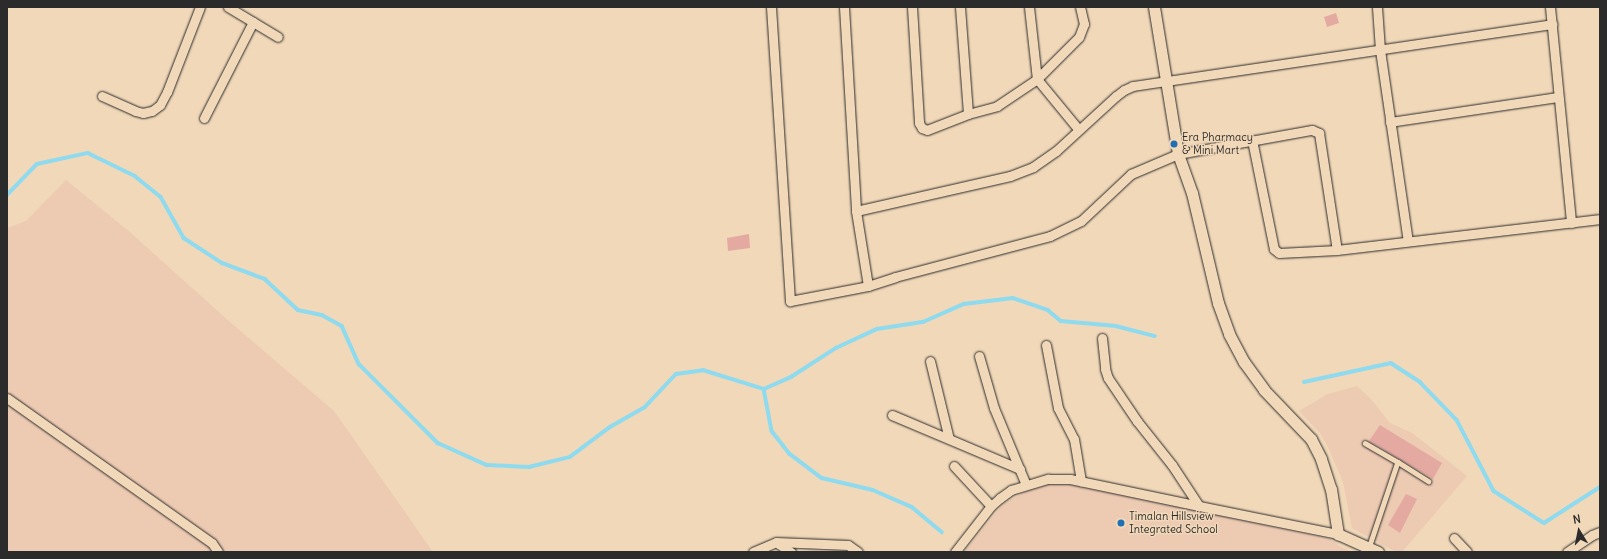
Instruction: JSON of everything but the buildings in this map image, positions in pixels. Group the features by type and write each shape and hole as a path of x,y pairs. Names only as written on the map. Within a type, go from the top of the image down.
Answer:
{"street":[{"path":"102,96 143,113 152,111 160,105 200,7"},
{"path":"228,7 278,37"},
{"path":"771,7 790,301 868,286 895,277 1050,236 1081,221 1131,174 1178,154 1312,130 1319,133 1337,250"},
{"path":"844,7 856,212 868,286"},
{"path":"912,7 919,123 922,128 927,130 968,114 997,106 1037,79 1079,37 1084,24 1080,7"},
{"path":"960,7 968,114"},
{"path":"1029,7 1037,79 1078,129"},
{"path":"1154,7 1165,83 1178,154 1192,193 1218,303 1229,334 1244,362 1264,390 1311,440 1321,459 1335,502 1338,534"},
{"path":"1377,7 1380,50 1408,241"},
{"path":"1550,7 1571,223"},
{"path":"204,118 253,22"},
{"path":"856,212 1010,176 1032,167 1056,152 1078,129 1124,90 1133,86 1165,83 1552,24"},
{"path":"1390,122 1558,97"},
{"path":"1252,140 1276,252 1279,253 1337,250 1600,219"},
{"path":"1102,338 1105,370 1108,378 1137,421 1172,465 1199,506"},
{"path":"1046,345 1058,408 1074,439 1081,481"},
{"path":"979,356 994,408 1026,485"},
{"path":"930,361 949,439"},
{"path":"7,398 212,543 218,552"},
{"path":"892,415 1020,470"},
{"path":"954,466 991,506"},
{"path":"955,552 991,506 1012,490 1026,485 1059,478 1081,481 1338,534 1373,550"},
{"path":"1566,552 1600,532"},
{"path":"1454,538 1467,552"},
{"path":"776,542 791,552"},
{"path":"753,552 776,542 848,545 858,552"}],"lane":[{"path":"1365,443 1428,481"},
{"path":"1373,550 1398,462"}],"shaded area":[{"path":"66,180 131,233 230,322 334,411 433,552 7,552 7,228 26,221"},
{"path":"1357,386 1371,399 1390,423 1412,433 1467,476 1402,552 1396,552 1352,528 1343,482 1328,447 1320,433 1299,411 1328,394"},
{"name":"Timalan Hillsview Integrated School","path":"1067,482 1331,539 1339,546 1352,552 964,552 1004,503 1041,484"}],"waterway":[{"path":"7,195 37,164 88,153 135,176 161,197 184,238 222,263 265,279 298,310 322,315 342,326 359,364 438,443 487,465 529,467 570,457 610,427 645,407 676,374 703,370 764,389 791,377 836,348 877,329 923,322 964,304 1013,298 1048,310 1061,321 1116,326 1155,336"},
{"path":"1304,382 1391,363 1420,382 1457,420 1494,491 1544,523 1600,487"},
{"path":"764,389 772,431 790,454 822,478 873,490 912,507 942,532"}],"place":[{"name":"Era Pharmacy & Mini Mart","path":"1174,144"},
{"name":"Timalan Hillsview Integrated School","path":"1121,523"}]}
